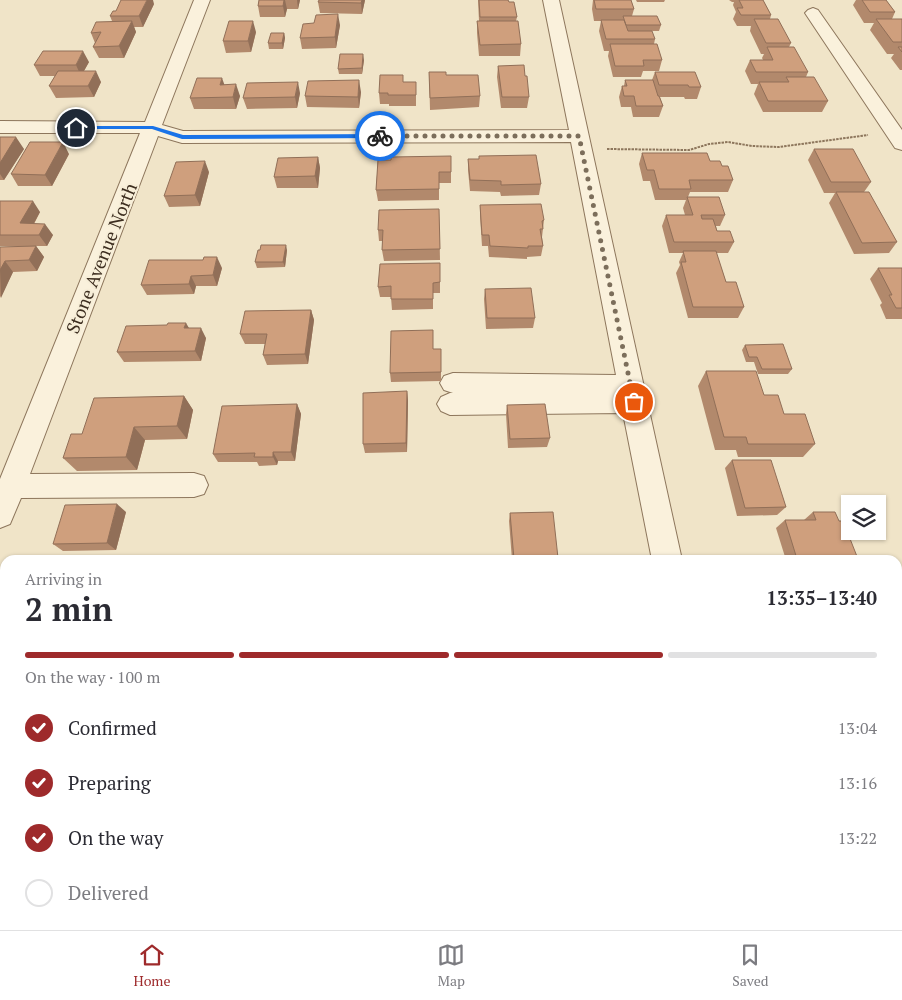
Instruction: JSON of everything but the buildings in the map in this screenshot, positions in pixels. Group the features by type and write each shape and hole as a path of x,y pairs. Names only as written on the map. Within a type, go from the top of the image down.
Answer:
{"street":[{"name":"Stone Avenue North","path":"0,515 202,0"},
{"path":"551,0 666,555"},
{"path":"813,14 901,140"},
{"path":"0,127 153,128 182,137 580,142"},
{"path":"452,394 632,393"},
{"path":"11,486 194,485"}],"path":[{"path":"580,142 689,150 709,144 728,142 752,146 778,147 867,135 901,140"}],"way so far":[{"path":"380,136 579,136 634,402"}],"route":[{"path":"76,128 153,128 182,137 380,136"}]}
